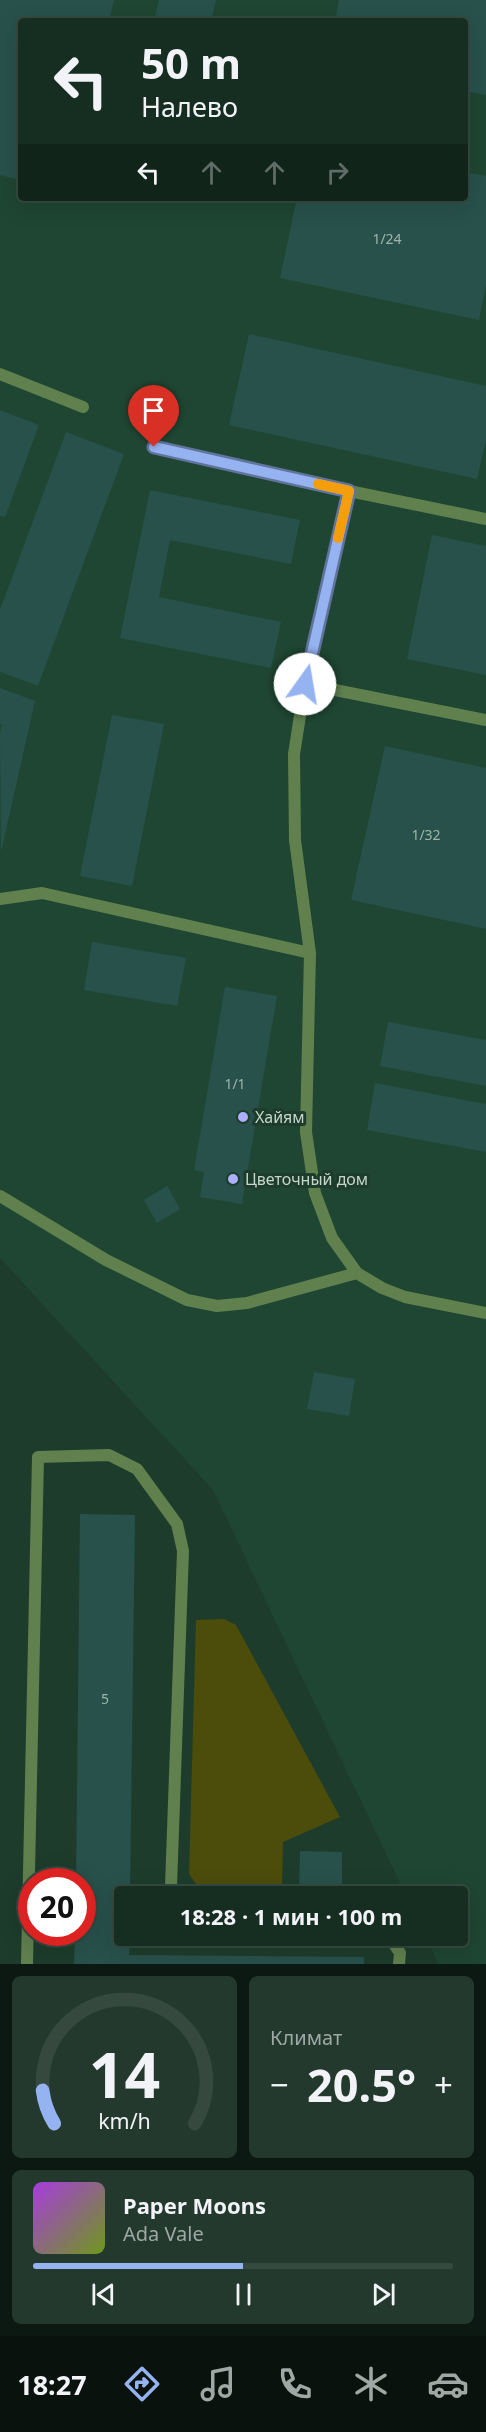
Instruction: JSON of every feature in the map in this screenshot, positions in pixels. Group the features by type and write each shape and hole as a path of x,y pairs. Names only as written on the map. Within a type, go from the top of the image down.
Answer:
{"lane":[{"path":"0,374 83,407"},
{"path":"154,447 486,519"},
{"path":"349,491 305,684 294,754 295,840 310,953 306,1132 315,1193 332,1238 357,1273 382,1288 405,1297 486,1313"},
{"path":"305,684 486,720"},
{"path":"0,898 42,894 310,953"},
{"path":"0,1196 106,1260 167,1291 197,1302 217,1306 248,1303 357,1273"},
{"path":"27,1964 38,1456 109,1455 137,1469 177,1524 183,1551 171,1886"},
{"path":"395,1946 400,1953 399,1964"}],"shaded area":[{"path":"0,0 486,0 486,1964 438,1964 430,1946 468,1946 468,1886 401,1886 213,1490 0,1258"},
{"path":"224,1619 236,1625 340,1817 283,1842 282,1886 197,1886 189,1874 196,1620"}],"building":[{"path":"0,0 114,0 110,18 18,18 18,179 0,175"},
{"path":"159,0 216,0 212,18 155,18"},
{"path":"339,0 486,0 486,95 468,92 468,18 336,18"},
{"path":"468,173 486,176 486,285 479,320 280,278 296,201 468,201"},
{"path":"249,334 486,386 486,440 477,479 229,425"},
{"path":"0,410 39,425 5,517 0,516"},
{"path":"66,432 124,454 38,686 0,672 0,610"},
{"path":"150,490 300,520 291,564 170,540 159,597 281,622 271,668 120,638"},
{"path":"432,535 486,546 486,675 407,659"},
{"path":"0,688 35,701 1,852 0,733 2,725 0,724"},
{"path":"112,715 164,724 132,886 80,876"},
{"path":"385,746 486,768 486,929 351,900"},
{"path":"92,942 186,958 177,1006 84,990"},
{"path":"225,987 277,996 242,1204 200,1197 204,1172 194,1170"},
{"path":"388,1022 486,1040 486,1086 380,1066"},
{"path":"375,1083 486,1104 486,1152 367,1130"},
{"path":"167,1186 180,1209 157,1223 144,1200"},
{"path":"314,1372 355,1379 349,1416 307,1409"},
{"path":"80,1514 135,1515 130,1886 114,1886 114,1946 129,1946 129,1955 364,1957 364,1964 74,1964 75,1946 96,1946 96,1868 76,1868"},
{"path":"300,1851 342,1852 342,1886 299,1886"}],"slow traffic":[{"path":"318,484 349,491 338,538"}],"place":[{"name":"Хайям","path":"243,1117"},
{"name":"Цветочный дом","path":"233,1179"}],"route":[{"path":"154,447 349,491 305,684"}]}
